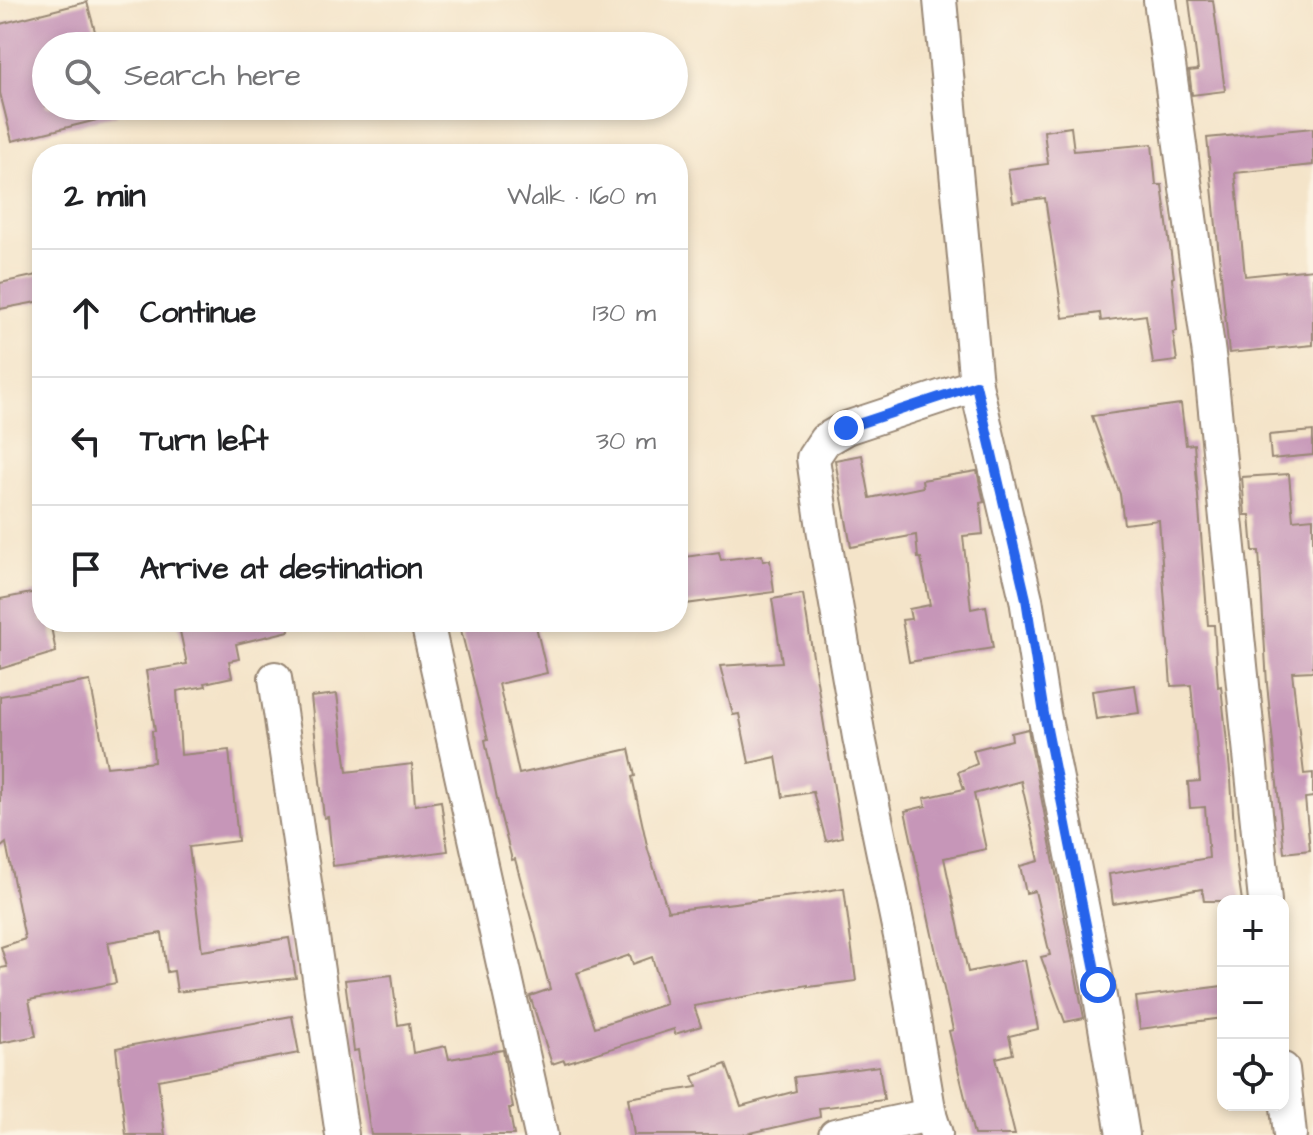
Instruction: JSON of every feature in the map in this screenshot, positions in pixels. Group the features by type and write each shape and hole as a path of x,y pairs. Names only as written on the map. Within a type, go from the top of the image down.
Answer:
{"street":[{"path":"940,0 976,385 1026,599 1044,714 1098,985 1123,1135"},
{"path":"1160,0 1210,362 1264,895"},
{"path":"835,1135 933,1125 900,936 857,723 813,458 825,440 846,428 976,385"},
{"path":"429,632 541,1135"},
{"path":"275,678 342,1135"},
{"path":"1287,1111 1290,1135"}],"building":[{"path":"1189,0 1213,0 1225,91 1192,95 1189,71 1198,70"},
{"path":"87,2 95,32 32,32 32,120 97,120 12,141 0,93 0,24"},
{"path":"1071,127 1074,151 1152,144 1156,185 1162,185 1174,277 1177,331 1173,332 1177,361 1153,364 1146,315 1101,321 1100,313 1063,318 1045,198 1013,202 1008,169 1048,164 1044,131"},
{"path":"1313,128 1313,165 1235,173 1245,276 1313,269 1313,345 1229,353 1207,138"},
{"path":"32,276 32,303 0,309 0,283"},
{"path":"1181,404 1186,445 1194,444 1208,625 1214,625 1241,895 1217,895 1217,901 1204,901 1202,889 1113,904 1109,874 1209,858 1205,807 1190,808 1188,782 1200,781 1191,685 1171,686 1159,520 1124,524 1120,494 1092,416"},
{"path":"1313,431 1313,455 1271,459 1269,435"},
{"path":"862,455 870,498 923,487 922,480 977,471 984,502 980,503 983,534 963,536 971,609 986,606 993,648 909,662 902,620 911,619 909,609 930,605 921,558 918,558 916,535 851,547 835,460"},
{"path":"1289,474 1293,520 1313,518 1313,671 1292,672 1304,774 1313,773 1313,797 1305,798 1310,850 1284,853 1267,684 1259,551 1253,551 1250,515 1245,515 1242,477"},
{"path":"719,552 721,560 762,555 763,561 770,560 774,592 688,604 688,557"},
{"path":"32,593 32,632 52,632 56,652 0,669 0,599"},
{"path":"803,594 842,837 826,841 813,792 783,797 776,757 749,763 739,714 733,715 720,666 782,662 772,599"},
{"path":"180,632 285,632 236,644 239,659 229,661 232,677 177,691 181,755 229,750 238,841 189,847 202,951 289,938 296,978 177,992 174,971 167,972 162,933 108,942 116,983 29,1000 36,1036 0,1043 0,968 7,967 1,947 25,939 6,843 0,848 0,696 90,681 107,767 154,762 152,731 155,731 146,671 187,664"},
{"path":"461,632 537,632 547,673 499,684 519,774 629,749 648,850 668,911 844,888 856,981 808,985 694,1006 701,1026 675,1034 674,1029 565,1063 564,1060 552,1064 530,996 550,989 515,859 512,860 485,740 488,739","holes":["630,955 633,964 652,957 666,1004 595,1027 577,973"]},
{"path":"1135,685 1139,713 1096,719 1092,691"},
{"path":"337,694 347,772 412,764 415,805 441,801 448,851 333,866 328,817 324,818 311,697"},
{"path":"1028,729 1084,1018 1065,1022 1041,957 1050,955 1035,891 1026,893 1020,866 1039,861 1021,781 974,794 986,849 944,858 968,972 1025,960 1038,1029 1009,1036 1013,1054 996,1058 1015,1135 974,1135 949,1031 953,1030 905,811 926,806 924,798 964,789 958,772 977,764 973,750 1012,740 1011,733"},
{"path":"392,975 398,1025 409,1023 413,1053 446,1046 449,1059 503,1050 513,1108 509,1108 514,1135 371,1135 358,1050 354,1051 345,980"},
{"path":"1217,987 1217,1019 1140,1029 1136,997"},
{"path":"292,1016 299,1053 158,1080 165,1135 126,1135 116,1048"},
{"path":"726,1064 741,1106 796,1091 794,1077 879,1066 884,1100 819,1108 820,1117 742,1135 634,1135 628,1098 697,1087 693,1076"}],"route":[{"path":"846,428 976,385 1026,599 1044,714 1098,985"}]}
